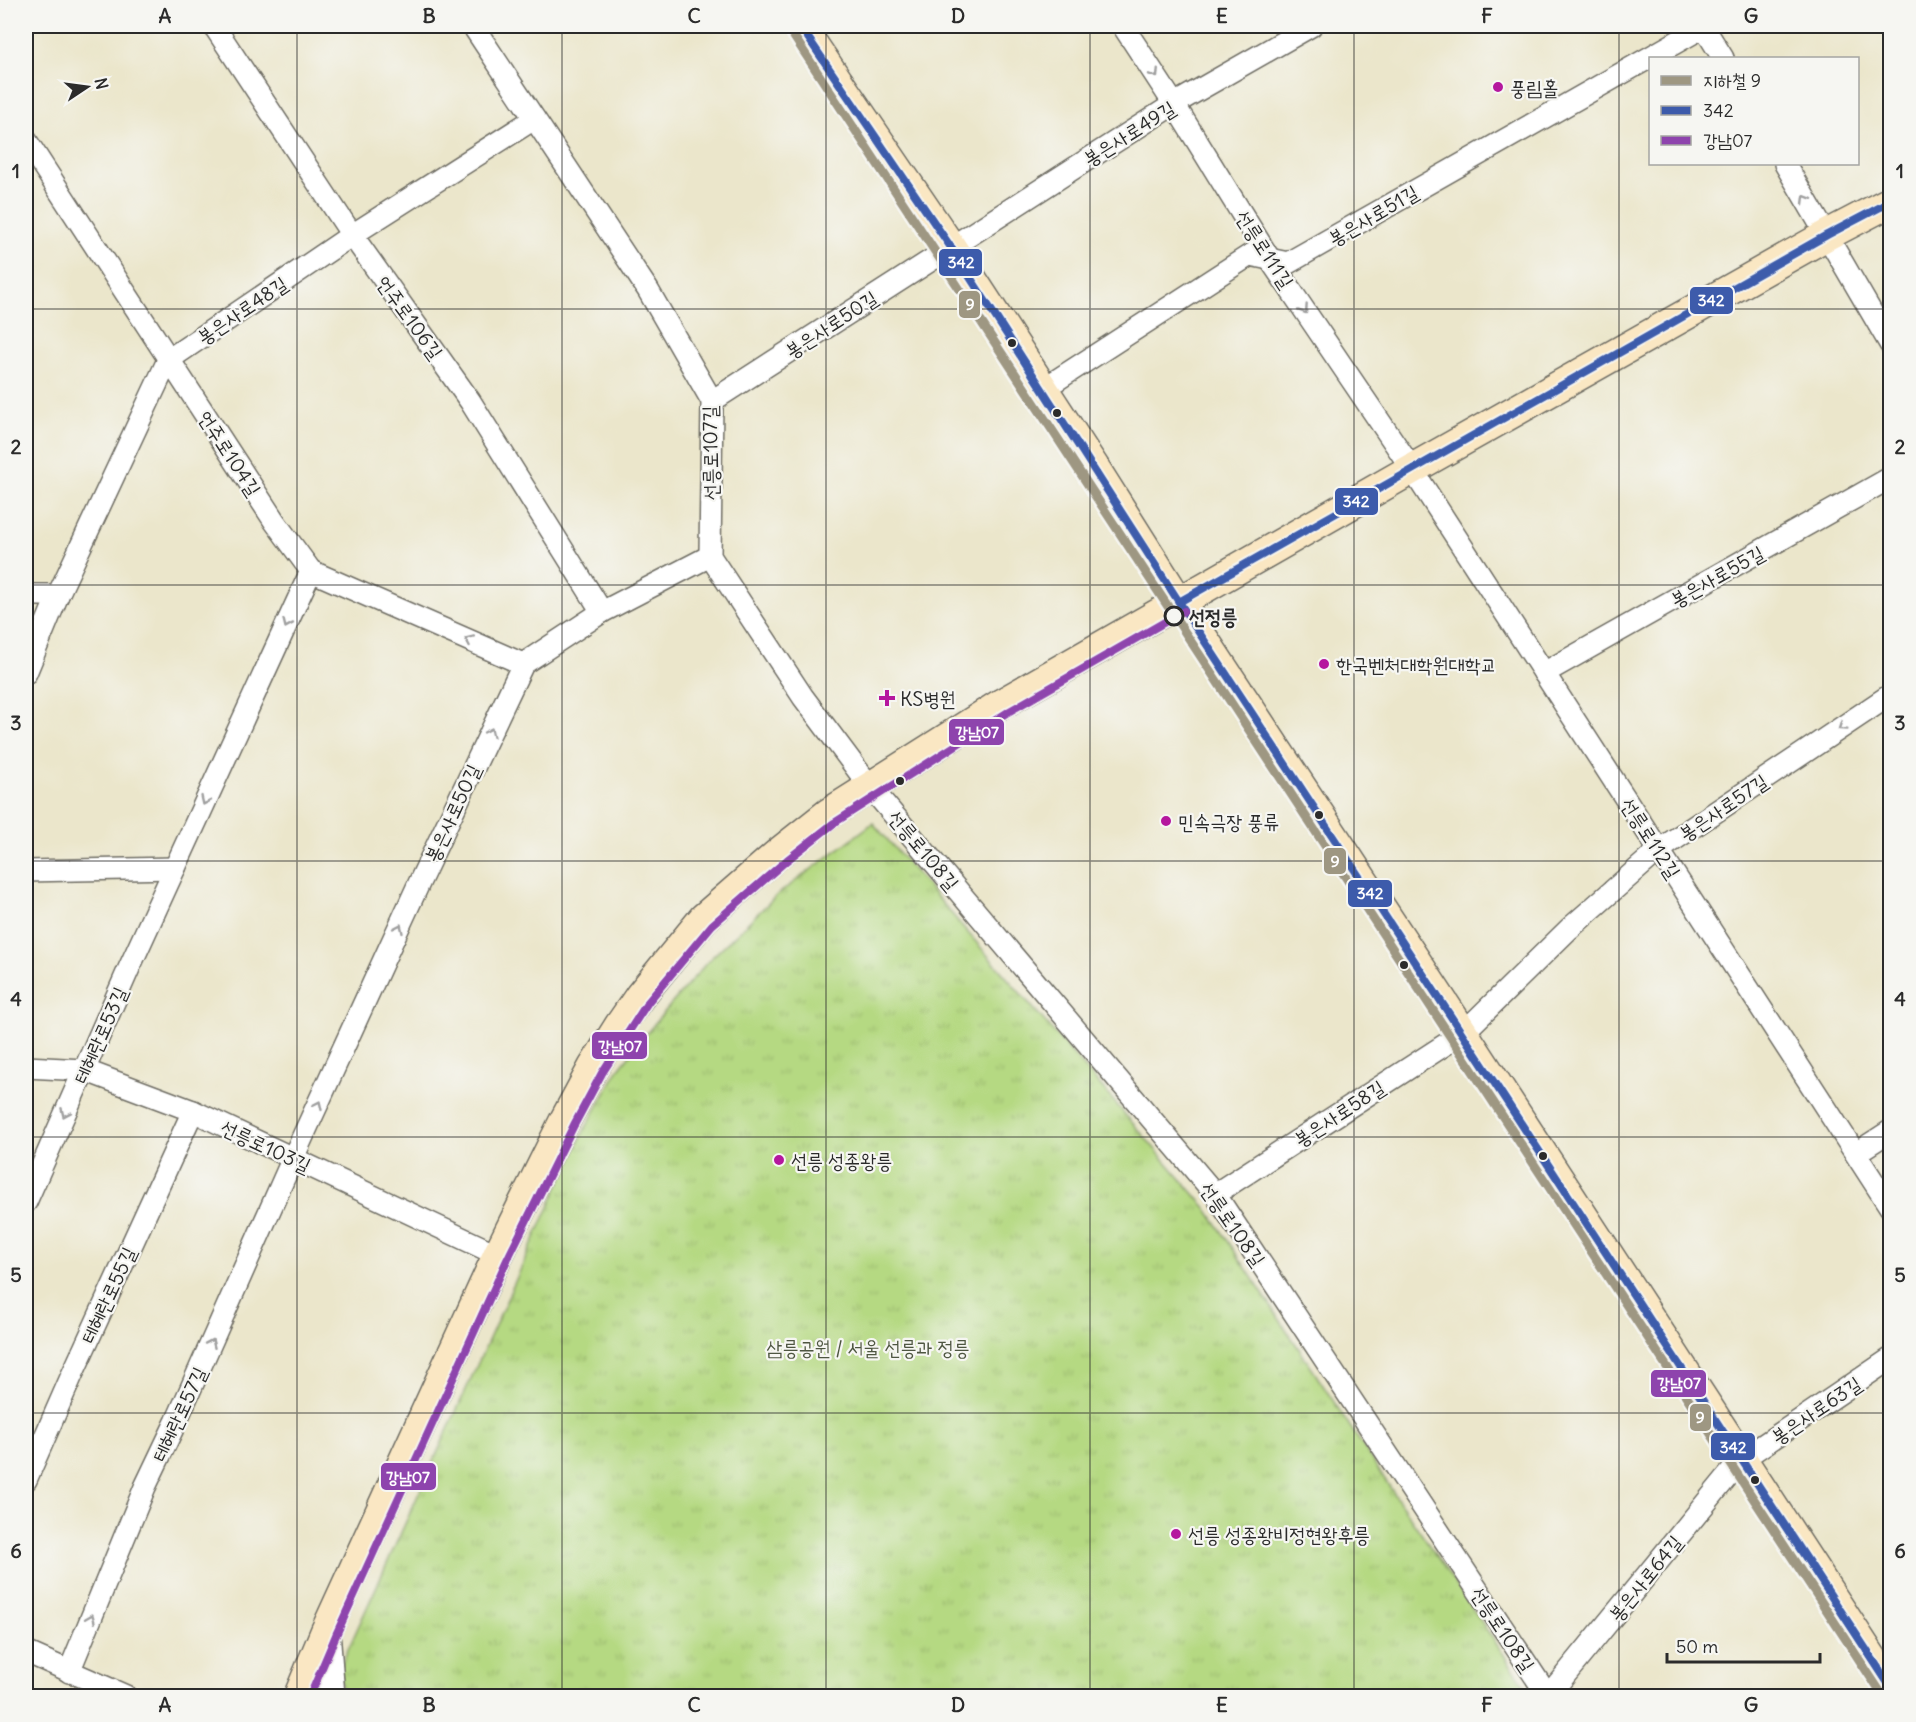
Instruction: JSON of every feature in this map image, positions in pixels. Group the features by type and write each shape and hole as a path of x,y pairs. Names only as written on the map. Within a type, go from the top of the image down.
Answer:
{"main road":[{"path":"800,26 950,246 1179,603 1890,1686"},
{"path":"299,1696 326,1631 498,1256 565,1120 593,1068 640,996 704,918 828,814 1003,703 1412,469 1827,235 1890,202"}],"street":[{"name":"언주로106길","path":"214,26 352,235 470,401 602,612"},
{"name":"선릉로107길","path":"473,26 648,290 712,401 710,556"},
{"name":"선릉로111길","path":"1123,26 1271,261 1412,469"},
{"name":"봉은사로49길","path":"950,246 1174,104 1311,26"},
{"path":"1704,26 1722,57"},
{"name":"봉은사로51길","path":"1649,57 1704,26"},
{"name":"봉은사로51길","path":"1043,389 1250,255 1271,261 1288,262 1649,57"},
{"name":"봉은사로48길","path":"168,360 352,235 534,119"},
{"name":"언주로104길","path":"26,140 275,522 311,571"},
{"path":"1786,165 1890,344"},
{"name":"봉은사로50길","path":"712,401 950,246"},
{"path":"26,673 58,595 168,360"},
{"name":"선릉로112길","path":"1412,469 1890,1207"},
{"name":"봉은사로55길","path":"1544,673 1890,478"},
{"path":"311,571 523,664 602,612 710,556 803,698 871,788"},
{"name":"테헤란로53길","path":"26,1202 311,571"},
{"path":"26,595 58,595"},
{"name":"봉은사로50길","path":"293,1158 523,664"},
{"name":"봉은사로57길","path":"1463,1033 1569,929 1659,850 1890,695"},
{"name":"선릉로108길","path":"871,788 1215,1194 1548,1696"},
{"path":"26,871 175,868"},
{"name":"봉은사로58길","path":"1215,1194 1463,1033"},
{"name":"선릉로103길","path":"26,1067 84,1070 193,1111 498,1256"},
{"name":"테헤란로55길","path":"26,1480 193,1111"},
{"path":"1856,1153 1890,1131"},
{"name":"테헤란로57길","path":"69,1672 145,1487 293,1158"},
{"name":"봉은사로63길","path":"1741,1460 1890,1359"},
{"name":"봉은사로64길","path":"1548,1696 1741,1460"},
{"path":"326,1631 331,1696"},
{"path":"26,1652 126,1696"}],"green space":[{"name":"삼릉공원 / 서울 선릉과 정릉","path":"873,823 1207,1209 1403,1507 1532,1696 343,1696 340,1667 568,1165 618,1070 709,960 777,895"}],"metro line":[{"name":"9","path":"787,26 1883,1696"}],"transit line":[{"name":"342","path":"800,26 950,246 1179,602 1890,1686"},
{"name":"342","path":"1179,602 1827,235 1890,202"},
{"name":"강남07","path":"1170,608 1881,1692"},
{"name":"강남07","path":"310,1696 507,1260 602,1073 648,1002 712,925 834,823 1008,712 1184,611"}],"place":[{"name":"풍림홀","path":"1498,87"},
{"name":"선정릉","path":"1174,616"},
{"name":"한국벤처대학원대학교","path":"1324,664"},
{"name":"KS병원","path":"887,698"},
{"name":"민속극장 풍류","path":"1166,821"},
{"name":"선릉 성종왕릉","path":"779,1160"},
{"name":"선릉 성종왕비정현왕후릉","path":"1176,1534"}]}
